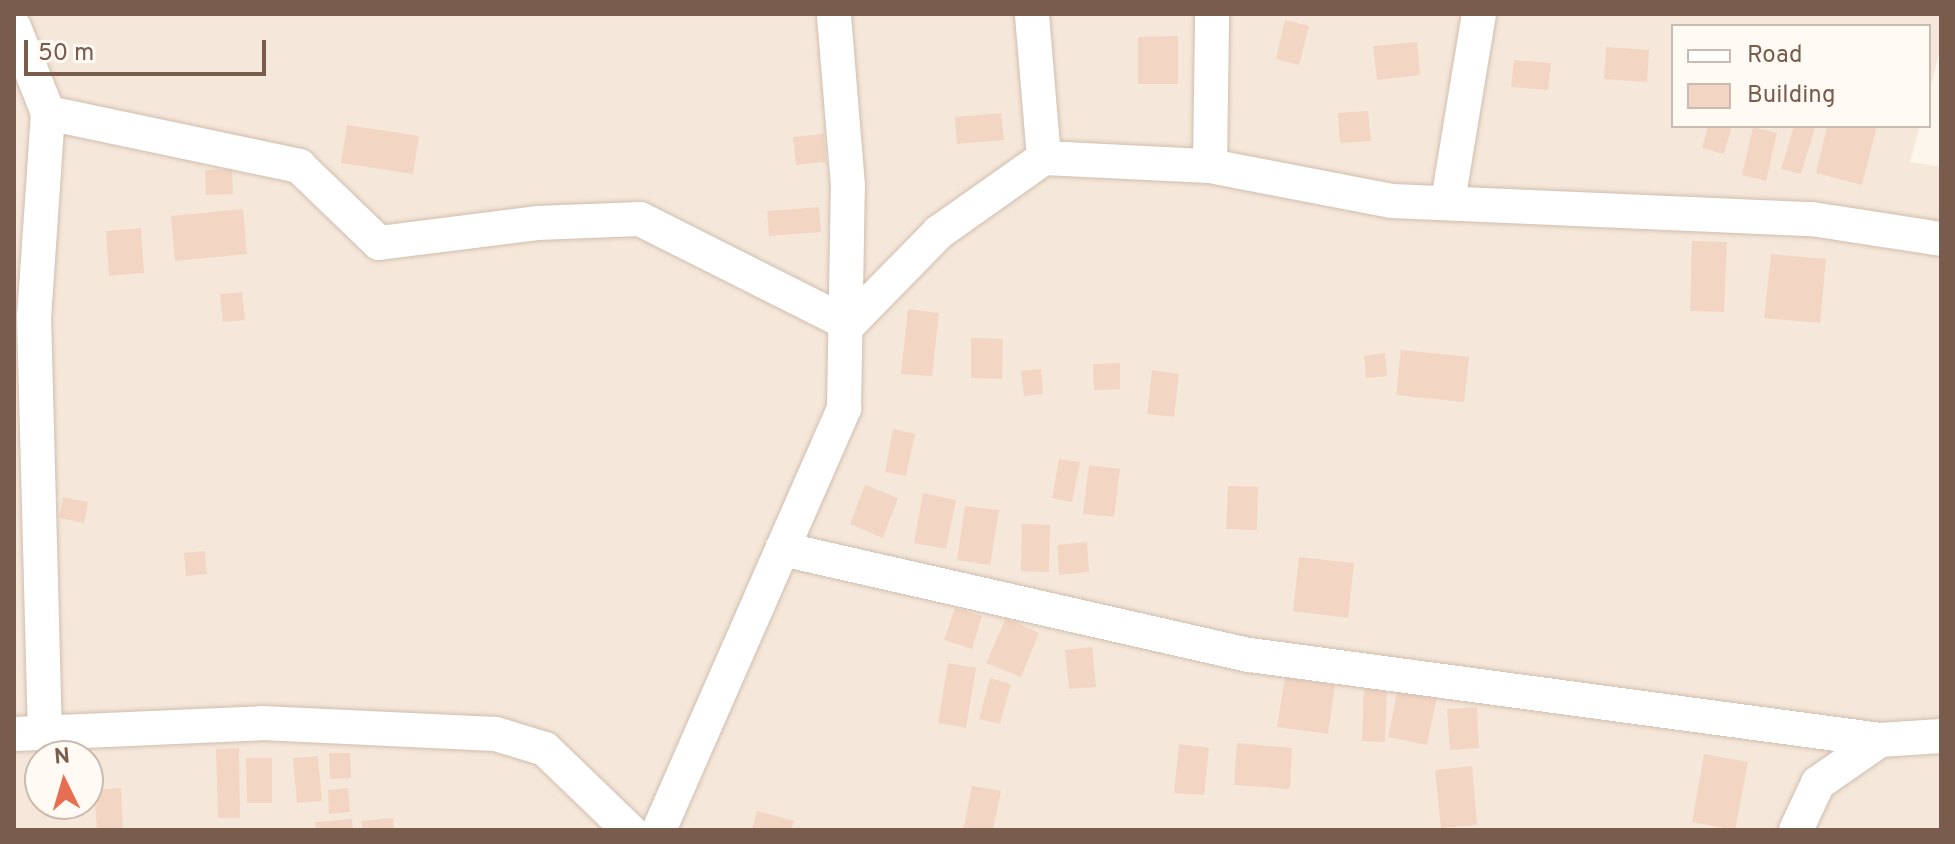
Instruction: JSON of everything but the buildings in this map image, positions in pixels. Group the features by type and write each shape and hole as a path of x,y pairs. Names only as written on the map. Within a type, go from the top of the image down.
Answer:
{"street":[{"path":"659,830 844,408 849,324 848,186 834,14"},
{"path":"1032,14 1044,158"},
{"path":"1210,166 1212,14"},
{"path":"1448,201 1479,14"},
{"path":"14,27 48,113 34,316 29,734 262,723 496,734 545,749 629,830"},
{"path":"48,113 299,166 379,243 537,223 640,219 849,324"},
{"path":"849,324 939,232 1044,158 1210,166 1392,201 1812,219 1941,239"},
{"path":"782,549 1250,655 1880,740 1941,736"},
{"path":"1796,830 1818,783 1880,740"}],"shaded area":[{"path":"14,14 1941,14 1941,48 1931,85 1931,24 1671,24 1671,128 1919,128 1910,162 1941,167 1941,830 14,830"}]}
